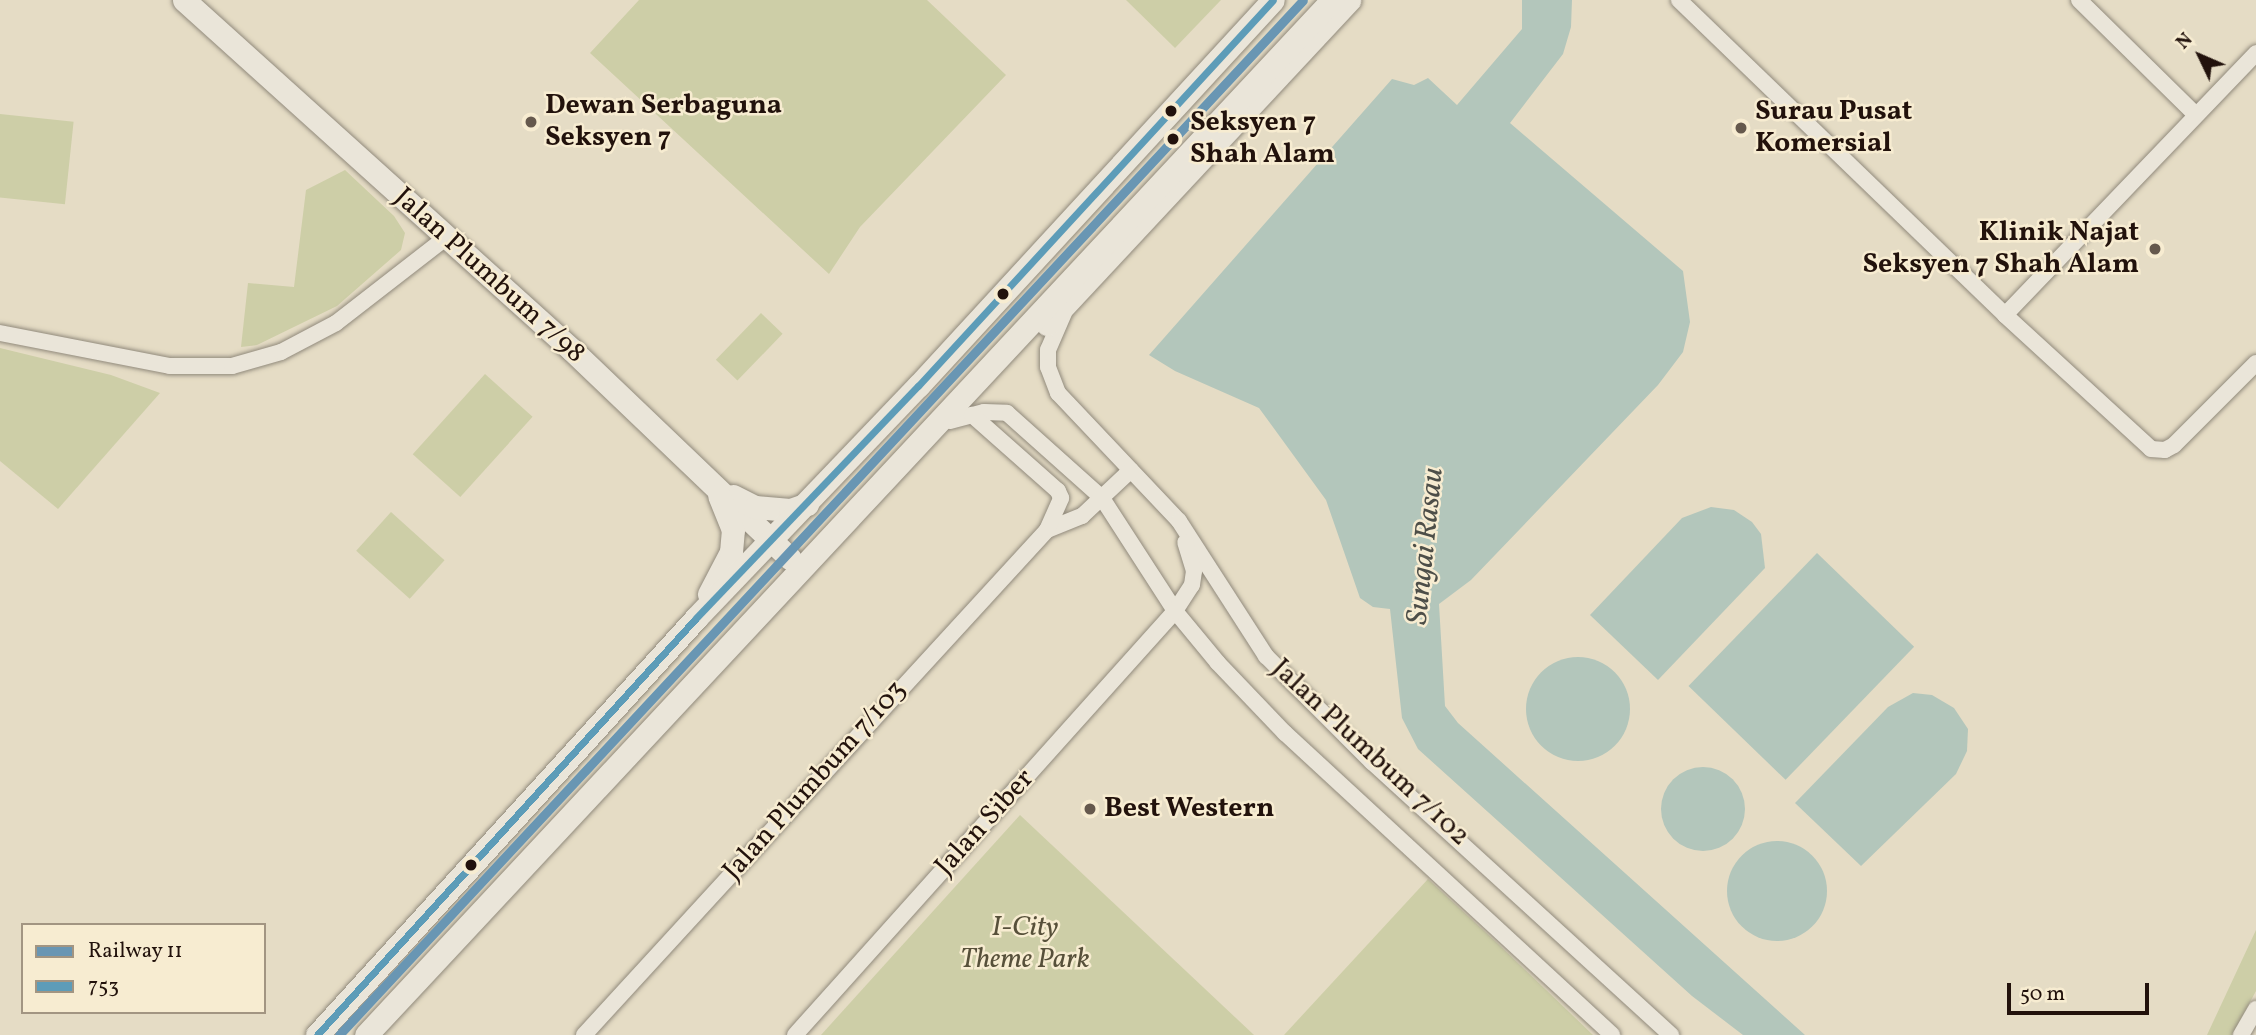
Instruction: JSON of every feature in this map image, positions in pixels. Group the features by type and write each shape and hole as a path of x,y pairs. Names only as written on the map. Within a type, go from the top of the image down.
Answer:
{"main road":[{"name":"Jalan Plumbum 7/98","path":"184,0 447,237 790,558"},
{"path":"317,1035 696,618 807,504 1273,0"},
{"path":"689,686 705,649 881,460 946,418 1332,0"},
{"path":"366,1035 888,472 1072,299 1349,0"},
{"path":"714,486 755,507 790,510 807,504"},
{"path":"696,618 731,552 733,530 714,486"}],"street":[{"path":"1680,0 2005,315 2151,449 2165,450 2174,445 2256,363"},
{"path":"2079,0 2196,115"},
{"path":"2005,315 2256,53"},
{"path":"0,333 170,366 232,366 281,352 337,323 447,237"},
{"name":"Jalan Plumbum 7/102","path":"1072,299 1048,350 1051,380 1058,393 1179,521 1266,656 1289,682 1671,1035"},
{"name":"Jalan Plumbum 7/102","path":"946,418 1007,413 1102,498 1175,611 1285,733 1612,1035"},
{"path":"972,415 1058,491 1061,498 1047,530"},
{"path":"1047,530 1082,516 1132,470"},
{"name":"Jalan Siber","path":"795,1035 1175,611 1192,585 1194,571 1179,521"},
{"name":"Jalan Plumbum 7/103","path":"584,1035 1047,530"},
{"path":"2241,1035 2256,1009"}],"green space":[{"path":"639,0 927,0 1006,75 860,227 829,274 590,53"},
{"path":"1126,0 1221,0 1175,48"},
{"path":"0,114 74,122 65,204 0,197"},
{"path":"345,170 394,216 405,233 401,250 337,306 257,345 241,347 248,283 294,287 306,190"},
{"path":"761,313 783,334 737,381 716,360"},
{"path":"0,348 111,375 160,393 58,509 0,461"},
{"path":"485,374 533,417 460,497 413,454"},
{"path":"391,512 445,560 410,599 356,551"},
{"name":"I-City Theme Park","path":"1020,815 1254,1035 821,1035"},
{"path":"1428,879 1495,941 1593,1035 1284,1035"},
{"path":"2256,930 2256,991 2232,1035 2207,1035"}],"water":[{"name":"Sungai Rasau","path":"1522,0 1572,0 1571,27 1563,54 1510,123 1683,271 1690,322 1683,352 1658,385 1471,580 1439,604 1445,706 1458,723 1805,1035 1743,1035 1692,996 1418,749 1402,718 1390,609 1373,607 1360,598 1326,500 1259,408 1175,371 1149,355 1392,79 1414,85 1428,78 1457,105 1522,29"},
{"path":"1711,507 1734,510 1752,522 1761,534 1765,568 1658,680 1590,615 1682,518"},
{"path":"1817,553 1914,647 1786,780 1688,686"},
{"path":"1578,657 1598,661 1615,672 1626,689 1630,709 1626,729 1615,746 1598,757 1578,761 1558,757 1541,746 1530,729 1526,709 1530,689 1541,672 1558,661"},
{"path":"1913,693 1932,695 1954,708 1968,729 1967,751 1956,774 1861,866 1795,803 1888,707"},
{"path":"1703,767 1726,774 1738,786 1745,809 1738,832 1726,844 1703,851 1680,844 1668,832 1661,809 1668,786 1680,774"},
{"path":"1777,841 1796,845 1812,856 1823,872 1827,891 1823,910 1812,926 1796,937 1777,941 1758,937 1742,926 1731,910 1727,891 1731,872 1742,856 1758,845"}],"rail line":[{"name":"11","path":"339,1035 1303,0"}],"transit line":[{"name":"753","path":"317,1035 696,618 918,386 1273,0"}],"place":[{"name":"Dewan Serbaguna Seksyen 7","path":"531,122"},
{"name":"Surau Pusat Komersial","path":"1741,128"},
{"name":"Seksyen 7 Shah Alam","path":"1173,139"},
{"name":"Klinik Najat Seksyen 7 Shah Alam","path":"2155,249"},
{"name":"Best Western","path":"1090,809"}]}
